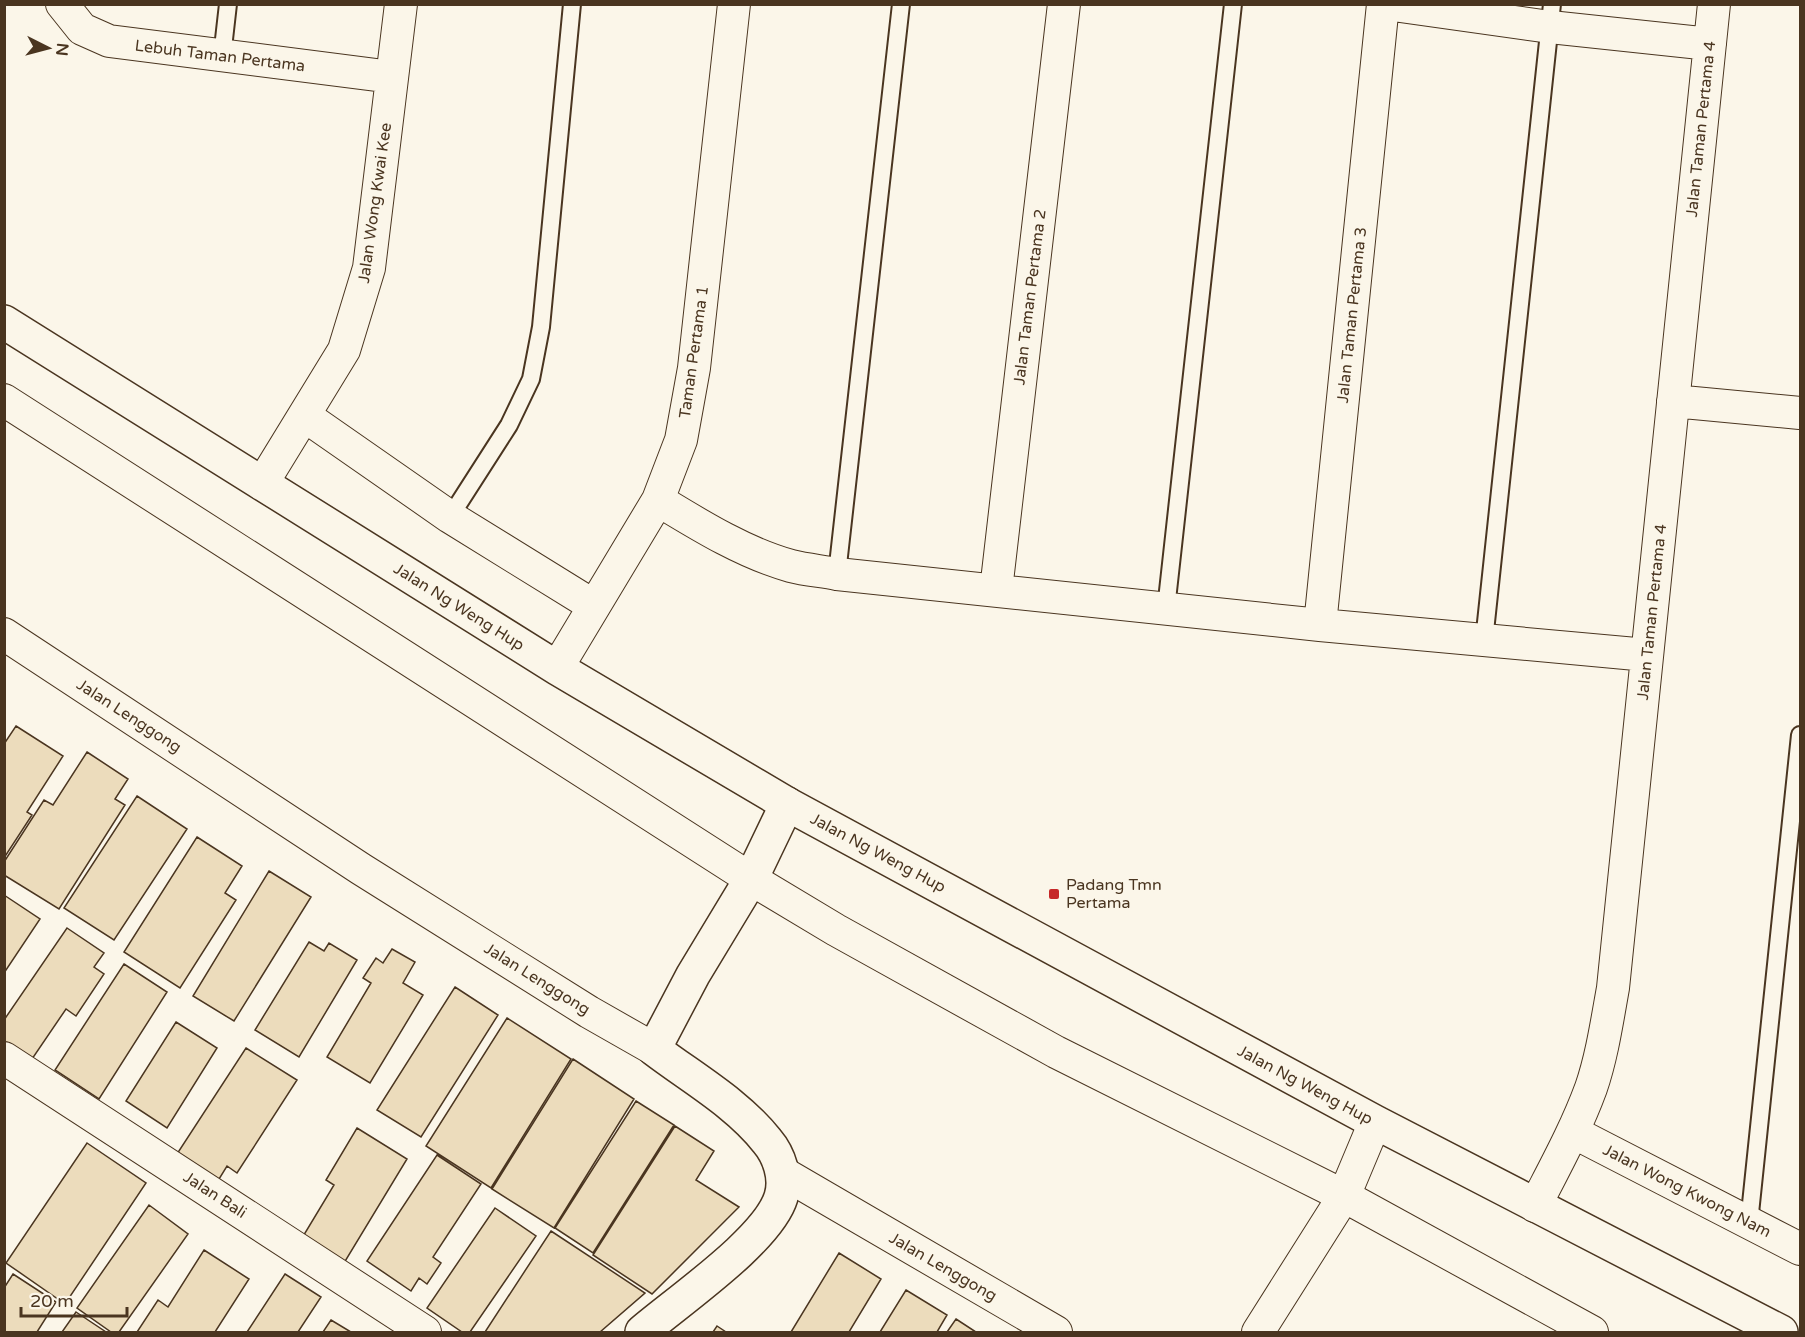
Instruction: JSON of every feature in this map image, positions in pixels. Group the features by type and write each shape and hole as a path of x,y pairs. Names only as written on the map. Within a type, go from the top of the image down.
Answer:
{"main road":[{"name":"Jalan Ng Weng Hup","path":"4,322 557,668 788,804 1374,1122 1781,1332"},
{"path":"654,1049 693,975 751,879 788,804"},
{"name":"Jalan Lenggong","path":"654,1049 742,1115 768,1141 783,1173"},
{"path":"642,1332 737,1254 772,1216 782,1195 783,1173"}],"street":[{"name":"Lebuh Taman Pertama","path":"63,4 82,29 109,41 392,77"},
{"name":"Jalan Wong Kwai Kee","path":"262,484 344,350 369,268 401,4"},
{"name":"Taman Pertama 1","path":"557,668 658,500 681,440 694,368 734,4"},
{"name":"Jalan Taman Pertama 2","path":"996,590 1064,4"},
{"path":"1385,4 1551,16 1710,44"},
{"name":"Jalan Taman Pertama 3","path":"1320,625 1385,4"},
{"name":"Jalan Taman Pertama 4","path":"1535,1206 1573,1132 1591,1087 1602,1048 1613,988 1714,4"},
{"path":"4,400 751,879 837,930 1056,1052 1344,1196 1592,1332"},
{"path":"1673,401 1800,413"},
{"path":"304,416 450,517 594,606"},
{"path":"658,500 702,527 755,552 791,566 837,574 1320,625 1647,655"},
{"name":"Jalan Lenggong","path":"9,646 579,1006 654,1049"},
{"name":"Jalan Bali","path":"4,1058 425,1332"},
{"path":"1258,1332 1344,1196 1374,1122"},
{"name":"Jalan Wong Kwong Nam","path":"1573,1132 1800,1249"},
{"name":"Jalan Lenggong","path":"783,1173 1056,1332"}],"lane":[{"path":"222,57 228,4"},
{"path":"450,517 509,425 531,379 541,327 572,4"},
{"path":"837,574 901,4"},
{"path":"1166,609 1233,4"},
{"path":"1484,641 1551,16"},
{"path":"1749,1223 1800,735"}],"building":[{"path":"16,726 63,756 27,812 32,815 4,858 4,744"},
{"path":"87,752 128,779 115,799 125,805 59,909 4,875 4,862 44,800 53,805"},
{"path":"137,796 187,829 114,940 64,908"},
{"path":"197,837 242,866 225,893 236,900 180,988 124,952"},
{"path":"269,871 311,897 234,1021 193,996"},
{"path":"4,895 40,919 4,973"},
{"path":"67,928 104,953 94,967 104,974 76,1016 66,1009 30,1062 4,1045 4,1020"},
{"path":"309,942 324,951 329,943 357,960 299,1057 255,1030"},
{"path":"392,949 415,962 403,983 423,995 370,1083 327,1057 371,983 363,978 376,958 383,963"},
{"path":"124,964 167,992 99,1099 55,1070"},
{"path":"455,987 498,1015 421,1137 377,1110"},
{"path":"507,1018 571,1059 491,1188 426,1146"},
{"path":"176,1022 217,1048 167,1128 126,1101"},
{"path":"246,1048 297,1080 237,1173 227,1166 216,1184 175,1157"},
{"path":"573,1059 634,1099 554,1228 492,1189"},
{"path":"636,1101 674,1125 593,1253 555,1228"},
{"path":"675,1126 714,1151 696,1180 739,1207 652,1294 593,1255"},
{"path":"357,1128 407,1159 341,1268 299,1243 334,1185 326,1180"},
{"path":"87,1143 146,1183 65,1304 6,1263"},
{"path":"437,1155 481,1184 433,1257 441,1263 427,1284 419,1278 411,1291 367,1261"},
{"path":"149,1205 188,1234 119,1332 111,1332 77,1308"},
{"path":"495,1208 536,1236 470,1332 462,1332 427,1308"},
{"path":"551,1231 645,1293 600,1332 485,1332"},
{"path":"204,1250 249,1279 215,1332 137,1332 158,1300 168,1307"},
{"path":"839,1253 881,1279 849,1332 791,1332"},
{"path":"13,1274 56,1302 37,1332 4,1332 4,1288"},
{"path":"285,1274 321,1297 298,1332 247,1332"},
{"path":"906,1290 947,1315 937,1332 880,1332"},
{"path":"76,1312 106,1332 62,1332"},
{"path":"956,1319 976,1332 947,1332"},
{"path":"331,1320 351,1332 323,1332"},
{"path":"717,1326 726,1332 713,1332"}],"place":[{"name":"Padang Tmn Pertama","path":"1054,894"}]}
